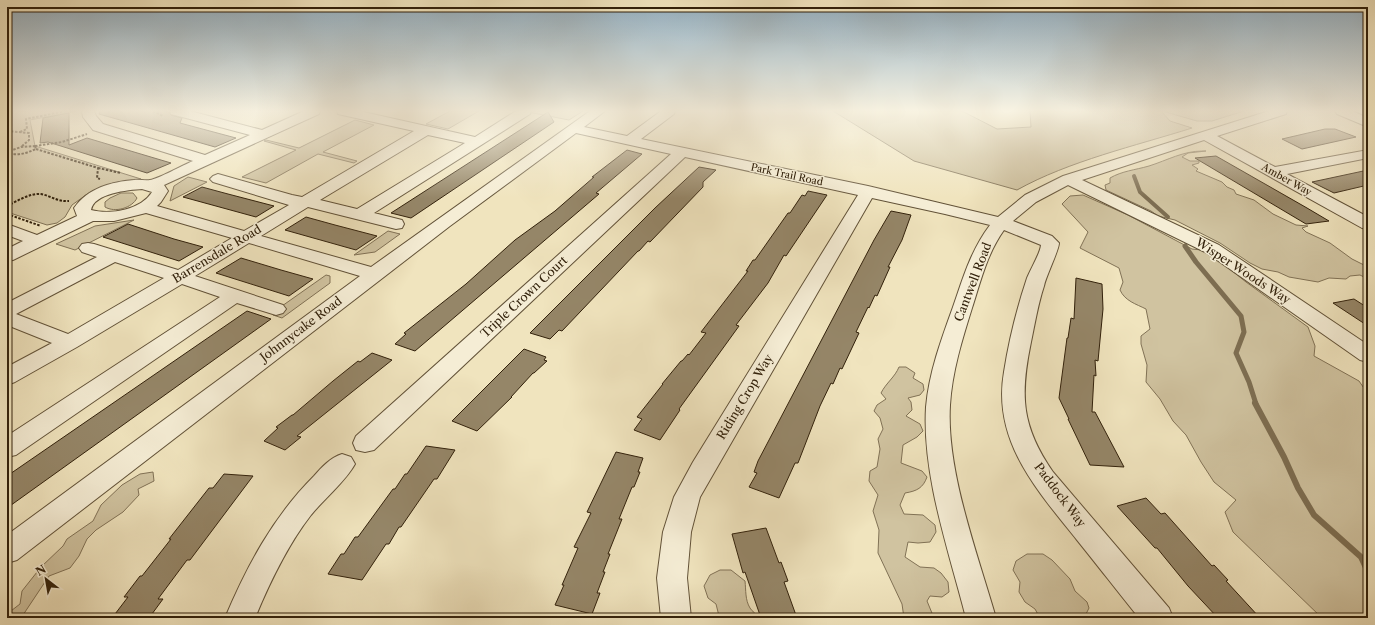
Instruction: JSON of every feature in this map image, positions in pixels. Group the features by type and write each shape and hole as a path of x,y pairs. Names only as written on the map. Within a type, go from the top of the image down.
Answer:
{"street":[{"path":"140,140 205,160"},
{"path":"152,185 248,140"},
{"name":"Barrensdale Road","path":"7,377 70,342 409,140"},
{"name":"Johnnycake Road","path":"7,550 374,274 558,140"},
{"name":"Park Trail Road","path":"626,140 947,208 1000,223"},
{"name":"Cantwell Road","path":"982,618 951,502 941,457 938,422 940,388 950,345 982,250 1000,223 1029,199 1046,189 1068,179 1189,140"},
{"name":"Amber Way","path":"1214,140 1368,224"},
{"path":"360,215 475,141"},
{"name":"Triple Crown Court","path":"365,443 682,152"},
{"path":"1273,172 1368,154"},
{"path":"218,179 290,200 396,224"},
{"name":"Wisper Woods Way","path":"1068,179 1213,249 1368,355"},
{"path":"142,184 152,185 158,188 160,192 159,196 144,207 115,216 98,217 89,216 83,213 82,208 86,202 93,197 117,187 142,184"},
{"name":"Riding Crop Way","path":"676,618 672,578 677,532 687,497 702,469 868,191"},
{"path":"144,207 374,274"},
{"path":"7,256 42,235 89,216"},
{"name":"Paddock Way","path":"1000,223 1046,240 1050,243 1050,247 1042,261 1032,287 1014,373 1012,394 1015,417 1022,440 1050,487 1158,618"},
{"path":"7,230 42,235"},
{"path":"88,248 276,309"},
{"path":"7,311 113,256"},
{"path":"7,448 235,296"},
{"path":"7,318 70,342"},
{"path":"240,618 262,570 288,527 312,495 342,464"}],"path":[{"path":"10,154 7,152 21,147 29,140"},
{"path":"10,154 18,155 36,148 68,140"},
{"path":"21,147 36,148 98,168 122,173"},
{"path":"7,158 10,154"},
{"path":"98,168 97,178 104,179"},
{"path":"7,206 40,194 58,202 73,200"},
{"path":"7,214 38,223 42,235"}],"shaded area":[{"path":"7,140 34,140 35,146 141,179 113,183 90,192 72,205 65,217 57,223 47,225 7,212"},
{"path":"267,140 299,148 315,140 345,140 323,152 357,161 354,163 318,154 266,183 242,177 296,150 264,141"},
{"path":"880,140 1151,140 1080,162 1017,190 914,161"},
{"path":"1206,151 1188,153 1182,157 1190,161 1199,161 1199,163 1192,165 1198,169 1196,171 1222,182 1227,187 1234,190 1236,194 1254,200 1273,214 1296,225 1308,226 1302,228 1306,232 1330,243 1352,259 1368,267 1368,279 1360,275 1350,276 1346,279 1329,278 1318,282 1289,277 1278,272 1262,269 1250,263 1220,243 1175,220 1158,216 1151,211 1106,190 1105,185 1110,183 1110,178 1119,174 1149,166 1189,152"},
{"path":"188,177 207,182 170,201 174,186"},
{"path":"121,193 133,193 137,198 135,202 127,207 114,210 105,207 105,202"},
{"path":"1083,195 1128,215 1192,249 1202,250 1215,257 1246,282 1308,327 1315,346 1314,356 1359,381 1368,394 1365,408 1368,420 1368,618 1322,618 1233,532 1225,512 1236,500 1214,482 1186,435 1173,421 1160,399 1146,382 1147,365 1141,344 1141,336 1150,329 1146,309 1131,302 1122,294 1120,290 1123,282 1119,268 1080,248 1088,232 1062,204 1070,196"},
{"path":"134,220 75,250 56,244 95,226"},
{"path":"388,231 400,234 375,252 354,255"},
{"path":"326,275 330,276 330,283 282,318 273,315 284,307 282,306"},
{"path":"899,367 906,367 915,373 913,378 923,384 924,390 920,395 908,398 911,402 912,410 906,416 920,424 923,431 917,437 903,445 901,463 922,471 927,477 924,484 919,488 905,493 900,505 904,514 923,515 935,525 936,532 930,542 908,542 905,557 920,567 934,568 941,573 948,582 949,592 942,597 930,596 927,601 934,618 904,618 902,604 878,553 879,530 873,511 878,495 869,481 870,471 877,467 880,449 878,439 883,429 880,418 874,411 877,405 886,399 881,393"},
{"path":"153,472 154,481 138,489 139,495 123,512 96,530 87,539 79,556 70,568 49,576 22,618 7,618 7,614 20,604 22,591 41,567 63,546 67,539 93,521 101,505 122,485 140,474"},
{"path":"1027,554 1043,554 1052,560 1070,579 1075,591 1087,602 1089,608 1086,614 1091,618 1040,618 1035,609 1025,602 1019,592 1020,582 1013,570 1016,561"},
{"path":"720,570 731,570 745,581 748,605 758,618 716,618 719,616 716,604 708,598 704,586 710,575"}],"building":[{"path":"40,140 69,140 69,145 81,140 94,140 171,163 147,173 48,142 40,143"},
{"path":"191,140 231,140 215,147"},
{"path":"504,140 527,140 411,218 391,213"},
{"path":"1284,140 1342,140 1302,149"},
{"path":"627,150 642,154 596,193 599,194 415,351 395,344 406,334 404,333 466,284 515,240 555,211 594,177 592,177"},
{"path":"1216,156 1329,221 1306,224 1195,158"},
{"path":"699,167 716,170 703,182 703,187 650,242 648,241 638,251 562,331 559,330 550,339 530,333 655,208"},
{"path":"1368,170 1368,185 1334,193 1312,182"},
{"path":"202,187 274,206 256,217 183,197"},
{"path":"808,191 827,195 786,256 784,255 768,283 736,325 739,326 679,409 680,410 660,440 634,430 642,419 637,417 662,384 681,361 688,354 689,355 706,333 701,332 748,271 746,271 753,260 755,260 788,213 790,213 802,195 805,196"},
{"path":"891,211 911,215 902,240 888,267 890,267 877,296 875,295 869,308 868,307 856,332 859,333 842,369 840,368 833,384 831,383 820,406 798,463 795,463 779,498 749,487 757,473 754,472 758,461 874,240"},
{"path":"306,217 377,236 356,250 285,230"},
{"path":"128,224 203,247 179,261 103,237"},
{"path":"241,258 313,279 289,296 216,273"},
{"path":"1076,278 1102,284 1103,309 1098,361 1095,360 1096,376 1094,375 1092,412 1095,412 1124,467 1090,465 1059,398 1067,338 1071,318 1074,319"},
{"path":"1354,299 1368,308 1368,326 1333,303"},
{"path":"247,311 271,319 7,508 7,476"},
{"path":"524,349 546,357 544,360 547,361 533,373 512,397 477,431 452,421"},
{"path":"372,353 392,360 297,436 301,437 285,450 264,441 278,428 276,427 293,415 358,361 360,362"},
{"path":"426,446 455,450 437,479 434,479 401,527 399,527 389,544 386,544 362,580 328,574 341,554 344,554 355,537 358,537 393,489 395,489 405,474 407,474"},
{"path":"616,452 643,458 638,472 640,472 619,519 622,519 608,554 610,554 597,593 600,593 592,614 555,605 578,548 574,547 591,513 587,512"},
{"path":"224,474 253,476 190,560 187,560 158,599 163,599 149,618 112,618 128,597 124,597 140,576 142,576 209,488 213,488"},
{"path":"1146,498 1161,514 1165,513 1212,566 1214,565 1228,580 1226,581 1260,618 1218,618 1188,586 1157,548 1155,548 1117,506"},
{"path":"766,528 779,563 781,562 788,581 784,582 797,618 761,618 745,572 743,573 732,534"}],"waterway":[{"path":"1134,176 1140,192 1168,217"},
{"path":"1185,246 1196,262 1241,316 1244,332 1236,353 1249,382 1256,404"},
{"path":"1255,403 1284,457 1298,488 1314,515 1361,557 1368,572"}]}
